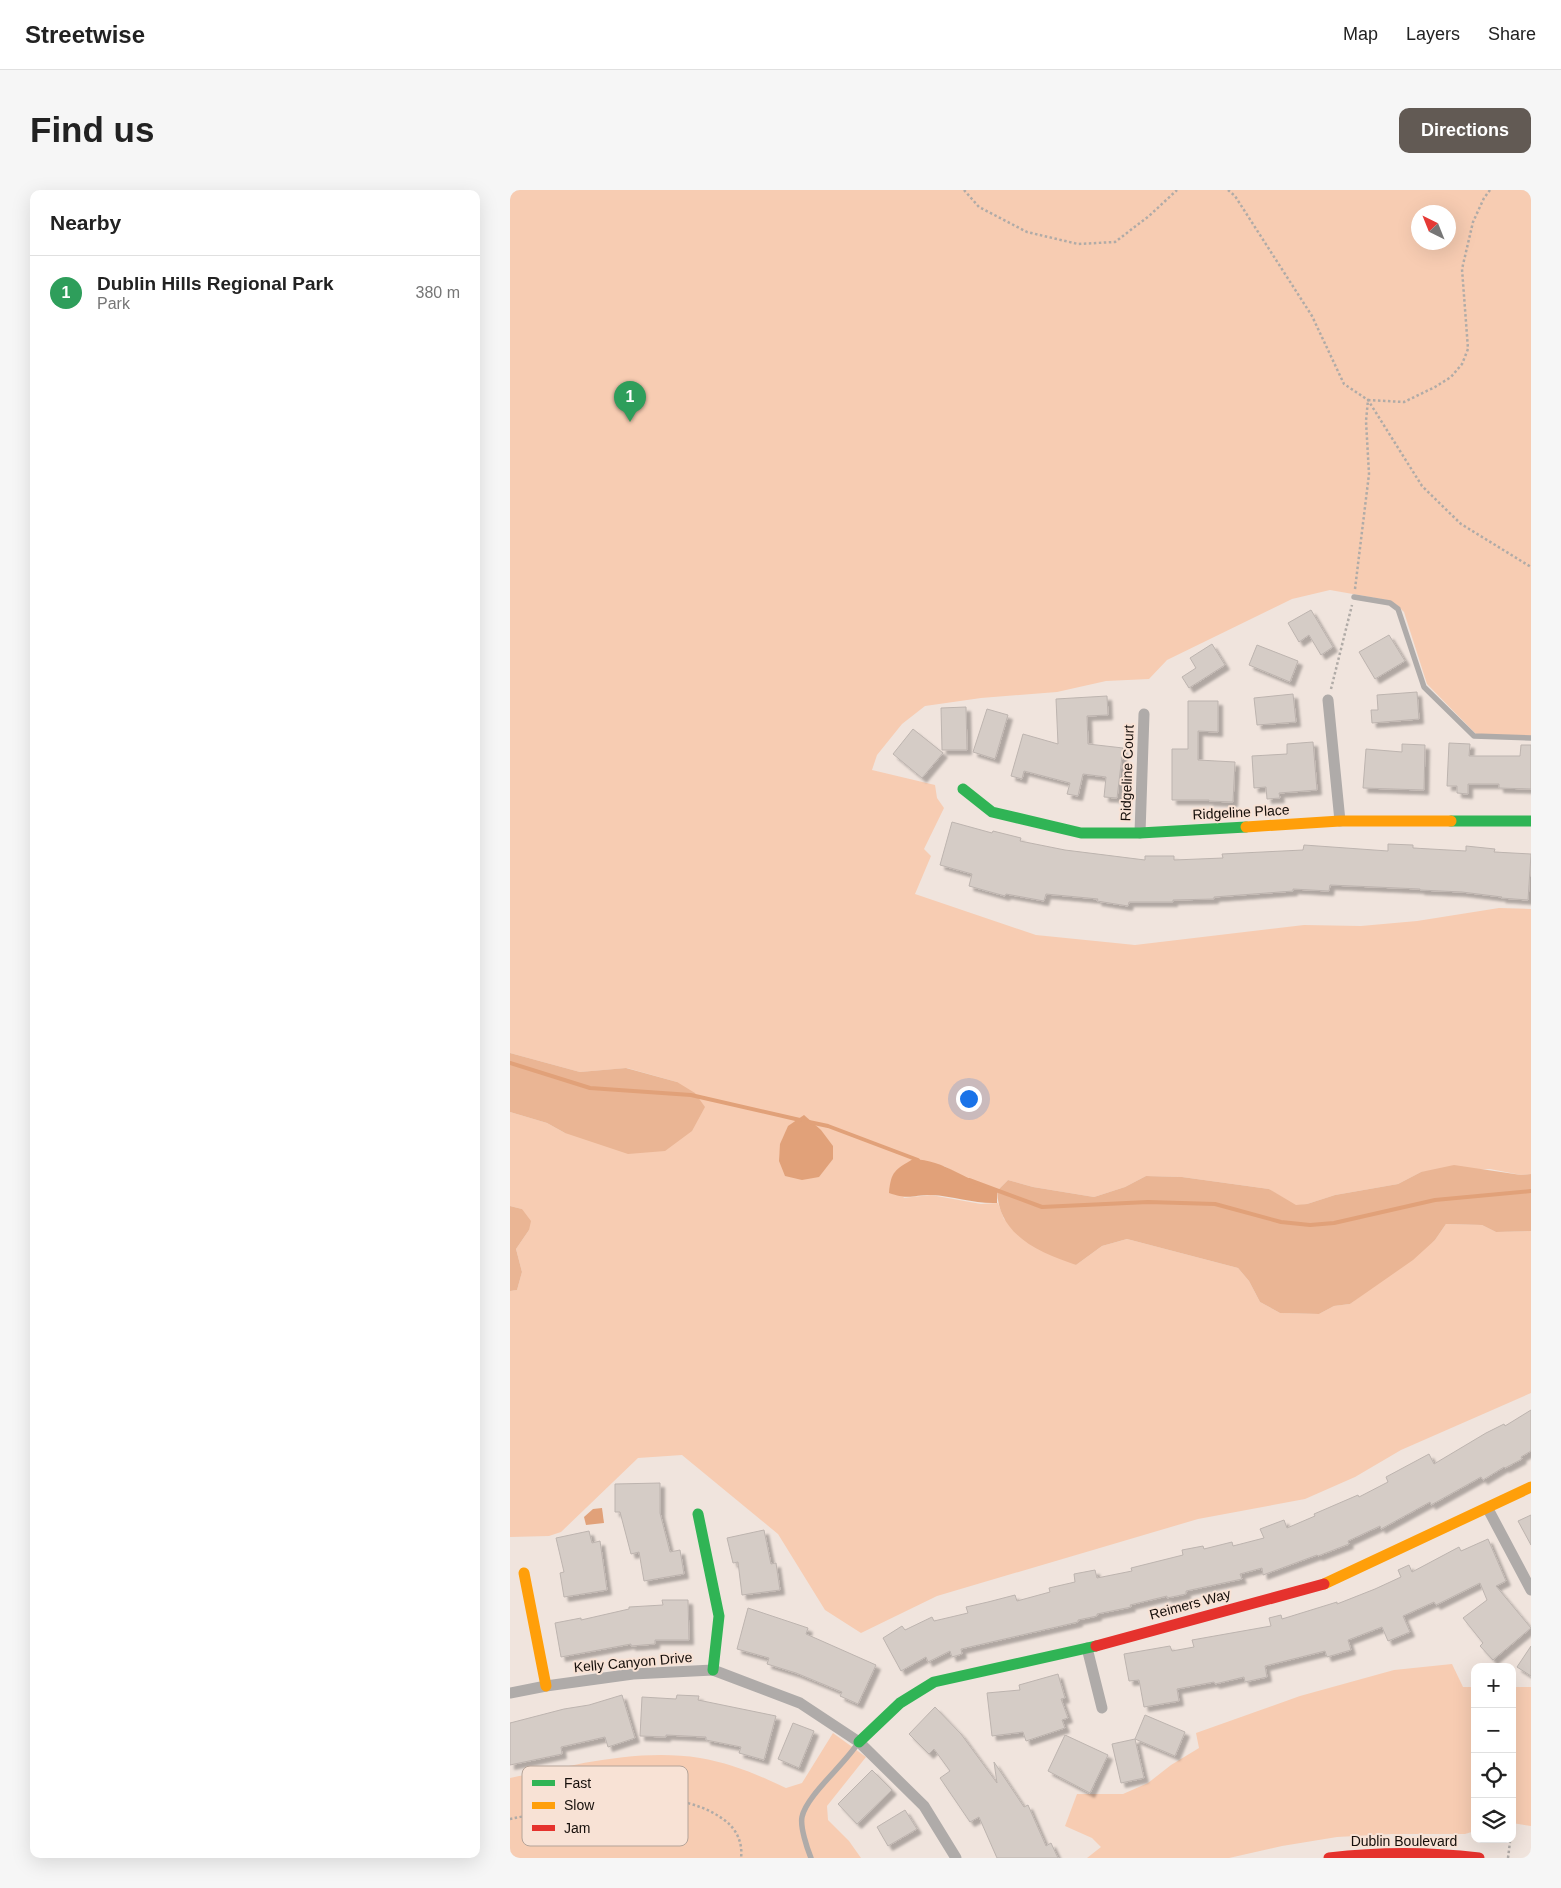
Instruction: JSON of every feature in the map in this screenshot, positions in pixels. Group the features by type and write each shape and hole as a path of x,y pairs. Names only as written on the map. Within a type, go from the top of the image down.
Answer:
{"street":[{"path":"1328,700 1340,821"},
{"name":"Ridgeline Court","path":"1140,833 1144,714"},
{"name":"Ridgeline Place","path":"963,789 992,812 1081,833 1140,833 1340,821 1531,822"},
{"name":"Reimers Way","path":"859,1742 900,1703 934,1682 1087,1648 1327,1583 1488,1509 1531,1487"},
{"path":"1488,1509 1531,1590"},
{"path":"698,1514 719,1616 713,1670"},
{"path":"524,1573 546,1686"},
{"path":"1087,1648 1102,1708"},
{"name":"Kelly Canyon Drive","path":"510,1693 633,1674 713,1670 800,1702 859,1742 924,1806 956,1858"},
{"name":"Dublin Boulevard","path":"1329,1858 1387,1853 1454,1854 1479,1858"}],"lane":[{"path":"1354,597 1390,603 1398,609 1424,687 1474,736 1531,738"},
{"path":"811,1858 806,1846 801,1818 807,1803 852,1753 859,1742"}],"path":[{"path":"964,190 979,207 1027,232 1078,244 1115,242 1150,216 1177,190"},
{"path":"1228,190 1235,196 1312,316 1344,384 1368,400 1422,486 1461,524 1531,567"},
{"path":"1368,400 1404,402 1435,387 1451,376 1462,364 1468,349 1462,270 1473,222 1484,198 1490,190"},
{"path":"1328,700 1354,597 1369,474 1366,421 1368,400"},
{"path":"688,1803 717,1814 732,1824 740,1838 741,1858"},
{"path":"1508,1858 1510,1843"}],"shaded area":[{"path":"510,190 1531,190 1531,736 1477,735 1427,684 1404,612 1397,605 1387,600 1330,590 1292,599 1167,660 1149,679 1106,681 1057,692 981,698 925,706 902,724 877,755 872,770 935,785 937,798 944,808 924,849 931,856 915,894 1036,935 1135,945 1304,925 1361,926 1417,921 1499,908 1531,909 1531,1174 1521,1175 1490,1169 1421,1172 1398,1184 1335,1195 1296,1206 1269,1189 1182,1177 1146,1176 1125,1187 1094,1197 1033,1187 1008,1180 997,1191 981,1186 944,1166 903,1198 931,1195 981,1204 998,1203 1004,1219 1076,1265 1102,1246 1127,1239 1238,1268 1249,1281 1260,1302 1280,1313 1319,1314 1334,1306 1350,1304 1435,1240 1446,1224 1482,1225 1496,1232 1531,1231 1531,1393 1401,1450 1355,1477 1305,1499 1198,1519 937,1596 861,1633 825,1610 778,1534 682,1455 638,1458 561,1532 549,1536 510,1537 510,1291 517,1290 522,1272 516,1249 529,1230 522,1209 510,1206 510,1112 547,1123 565,1133 677,1082 627,1068 580,1072 510,1053"},
{"path":"510,1053 580,1072 626,1068 677,1082 695,1093 705,1107 692,1131 665,1151 628,1154 565,1133 547,1123 510,1112"},
{"path":"804,1115 821,1130 833,1146 833,1159 819,1177 802,1180 785,1176 779,1161 780,1144 788,1126"},
{"path":"913,1159 924,1160 946,1167 997,1191 997,1203 931,1195 911,1197 889,1193 891,1180 895,1172"},
{"path":"1454,1165 1521,1175 1531,1174 1531,1231 1496,1232 1482,1225 1446,1224 1435,1240 1413,1260 1350,1304 1334,1306 1319,1314 1280,1313 1260,1302 1249,1281 1238,1268 1127,1239 1102,1246 1076,1265 1062,1260 1035,1248 1013,1231 999,1207 997,1191 1008,1180 1033,1187 1094,1197 1125,1187 1146,1176 1182,1177 1269,1189 1296,1205 1307,1204 1335,1195 1398,1184 1421,1172"},
{"path":"510,1206 522,1209 531,1221 529,1230 516,1249 522,1272 517,1290 510,1291"},
{"path":"602,1508 604,1523 586,1525 584,1517 593,1509"},
{"path":"1452,1664 1463,1687 1471,1687 1471,1832 1465,1834 1392,1834 1337,1837 1282,1846 1229,1858 1087,1858 1101,1847 1092,1838 1065,1826 1077,1794 1123,1794 1148,1783 1171,1765 1199,1748 1196,1733 1300,1696 1394,1670"},
{"path":"1516,1687 1531,1687 1531,1826 1516,1824"},
{"path":"833,1733 866,1757 827,1806 828,1820 849,1841 861,1858 510,1858 510,1778 522,1776 522,1846 688,1846 688,1766 570,1766 628,1757 676,1755 700,1758 733,1766 786,1788 802,1783"}],"building":[{"path":"1311,610 1333,647 1321,655 1309,635 1299,642 1288,623"},
{"path":"1389,635 1405,661 1375,679 1359,652"},
{"path":"1212,644 1225,665 1189,688 1182,677 1196,668 1190,658"},
{"path":"1257,645 1298,661 1290,682 1249,665"},
{"path":"1417,692 1419,719 1372,723 1371,710 1378,710 1377,695"},
{"path":"1293,694 1296,722 1257,725 1254,698"},
{"path":"1107,696 1108,715 1087,716 1088,744 1123,748 1117,798 1104,797 1106,777 1083,774 1078,796 1067,794 1070,783 1024,771 1022,779 1011,776 1023,734 1058,744 1056,699"},
{"path":"1188,701 1218,701 1218,732 1198,731 1198,760 1235,762 1233,802 1172,800 1172,749 1188,749"},
{"path":"966,707 967,750 942,750 941,708"},
{"path":"987,709 1008,715 995,759 973,752"},
{"path":"913,729 943,753 922,778 893,754"},
{"path":"1313,742 1317,790 1279,793 1280,798 1267,799 1266,787 1254,788 1252,756 1287,754 1287,744"},
{"path":"1449,743 1470,744 1469,756 1520,756 1521,745 1531,745 1531,789 1499,788 1499,784 1468,784 1468,794 1457,793 1457,786 1447,786"},
{"path":"1402,744 1425,745 1424,790 1363,788 1366,749 1402,752"},
{"path":"952,822 992,833 993,831 1021,838 1020,841 1065,850 1145,860 1145,856 1174,856 1174,860 1223,858 1222,854 1303,850 1304,845 1388,851 1388,844 1413,845 1413,848 1466,851 1466,846 1495,849 1494,852 1531,854 1528,900 1462,892 1330,885 1329,891 1293,889 1293,891 1214,897 1214,899 1173,900 1173,902 1129,902 1128,906 1097,901 1098,899 1046,894 1044,901 1006,894 1005,896 969,886 972,874 940,865"},
{"path":"1531,1410 1531,1451 1521,1457 1522,1459 1483,1480 1481,1477 1431,1505 1430,1502 1381,1529 1380,1526 1348,1541 1349,1544 1318,1556 1263,1575 1262,1568 1240,1574 1242,1579 1186,1591 1186,1594 1167,1598 1167,1596 1130,1605 1131,1607 1097,1614 1097,1616 1078,1620 1078,1622 961,1649 962,1654 952,1657 950,1651 928,1662 926,1657 901,1671 883,1638 902,1626 905,1630 932,1617 934,1621 968,1613 966,1607 1015,1595 1017,1601 1050,1592 1049,1588 1075,1582 1074,1574 1095,1570 1097,1578 1132,1571 1131,1568 1183,1555 1182,1550 1203,1546 1204,1549 1232,1542 1233,1546 1264,1538 1260,1529 1284,1520 1287,1528 1358,1495 1359,1497 1388,1482 1386,1477 1429,1454 1434,1464 1486,1433 1504,1424 1505,1426"},
{"path":"660,1483 660,1513 670,1552 680,1550 684,1574 644,1581 639,1552 631,1554 620,1512 615,1512 615,1484"},
{"path":"1531,1515 1531,1545 1518,1521"},
{"path":"764,1530 771,1564 776,1563 780,1590 742,1595 738,1562 733,1563 727,1538"},
{"path":"589,1531 592,1543 600,1541 607,1590 564,1597 560,1573 564,1572 556,1538"},
{"path":"1488,1539 1506,1581 1496,1586 1531,1628 1493,1660 1480,1646 1483,1643 1463,1618 1487,1600 1480,1583 1436,1605 1434,1602 1403,1616 1410,1632 1388,1641 1382,1627 1348,1640 1351,1650 1327,1657 1325,1651 1265,1666 1267,1677 1245,1682 1244,1677 1215,1684 1214,1682 1177,1689 1179,1701 1144,1707 1139,1680 1129,1681 1124,1654 1170,1646 1172,1651 1194,1647 1192,1640 1271,1626 1269,1618 1281,1615 1282,1619 1337,1602 1337,1604 1401,1577 1398,1570 1409,1565 1412,1572 1459,1547 1461,1551"},
{"path":"662,1600 688,1600 689,1640 655,1640 655,1644 631,1646 631,1644 561,1657 555,1623 581,1618 581,1620 629,1609 629,1607 663,1605"},
{"path":"748,1608 808,1628 806,1634 876,1665 858,1704 840,1696 842,1692 796,1673 767,1664 769,1658 737,1649"},
{"path":"1531,1646 1531,1676 1517,1667"},
{"path":"1058,1674 1065,1698 1061,1699 1068,1718 1062,1720 1065,1728 1026,1741 1023,1732 992,1736 987,1693 1020,1690 1019,1685"},
{"path":"622,1695 635,1738 608,1747 605,1737 561,1747 562,1754 510,1765 510,1723 564,1709 589,1705"},
{"path":"677,1695 699,1696 698,1700 776,1716 764,1760 739,1753 741,1747 706,1740 706,1737 640,1736 642,1697 676,1699"},
{"path":"935,1707 961,1734 997,1783 994,1762 1024,1807 1028,1805 1046,1846 1051,1843 1058,1858 997,1858 979,1817 970,1822 940,1778 950,1771 934,1749 929,1754 909,1734"},
{"path":"1145,1715 1185,1732 1175,1756 1135,1739"},
{"path":"793,1723 814,1731 799,1768 778,1759"},
{"path":"1065,1735 1108,1755 1090,1793 1048,1771"},
{"path":"1135,1739 1144,1778 1121,1783 1112,1744"},
{"path":"872,1770 892,1790 857,1824 838,1804"},
{"path":"905,1810 917,1829 888,1846 877,1827"}],"waterway":[{"path":"510,1063 590,1088 691,1095 800,1120"},
{"path":"809,1122 828,1126 918,1160"},
{"path":"969,1180 1042,1207 1148,1202 1215,1204 1281,1222 1310,1225 1334,1223 1435,1200 1531,1191"}],"traffic: fast":[{"path":"963,789 992,812 1081,833 1140,833 1246,827"},
{"path":"1451,821 1531,821"},
{"path":"698,1514 719,1616 713,1670"},
{"path":"859,1742 900,1703 934,1682 1096,1646"}],"traffic: slow":[{"path":"1246,827 1340,821 1451,821"},
{"path":"1324,1584 1531,1487"},
{"path":"524,1573 546,1686"}],"traffic: jam":[{"path":"1096,1646 1324,1584"},
{"path":"1329,1858 1404,1854 1479,1858"}],"place":[{"name":"Dublin Hills Regional Park","path":"630,422"}]}
